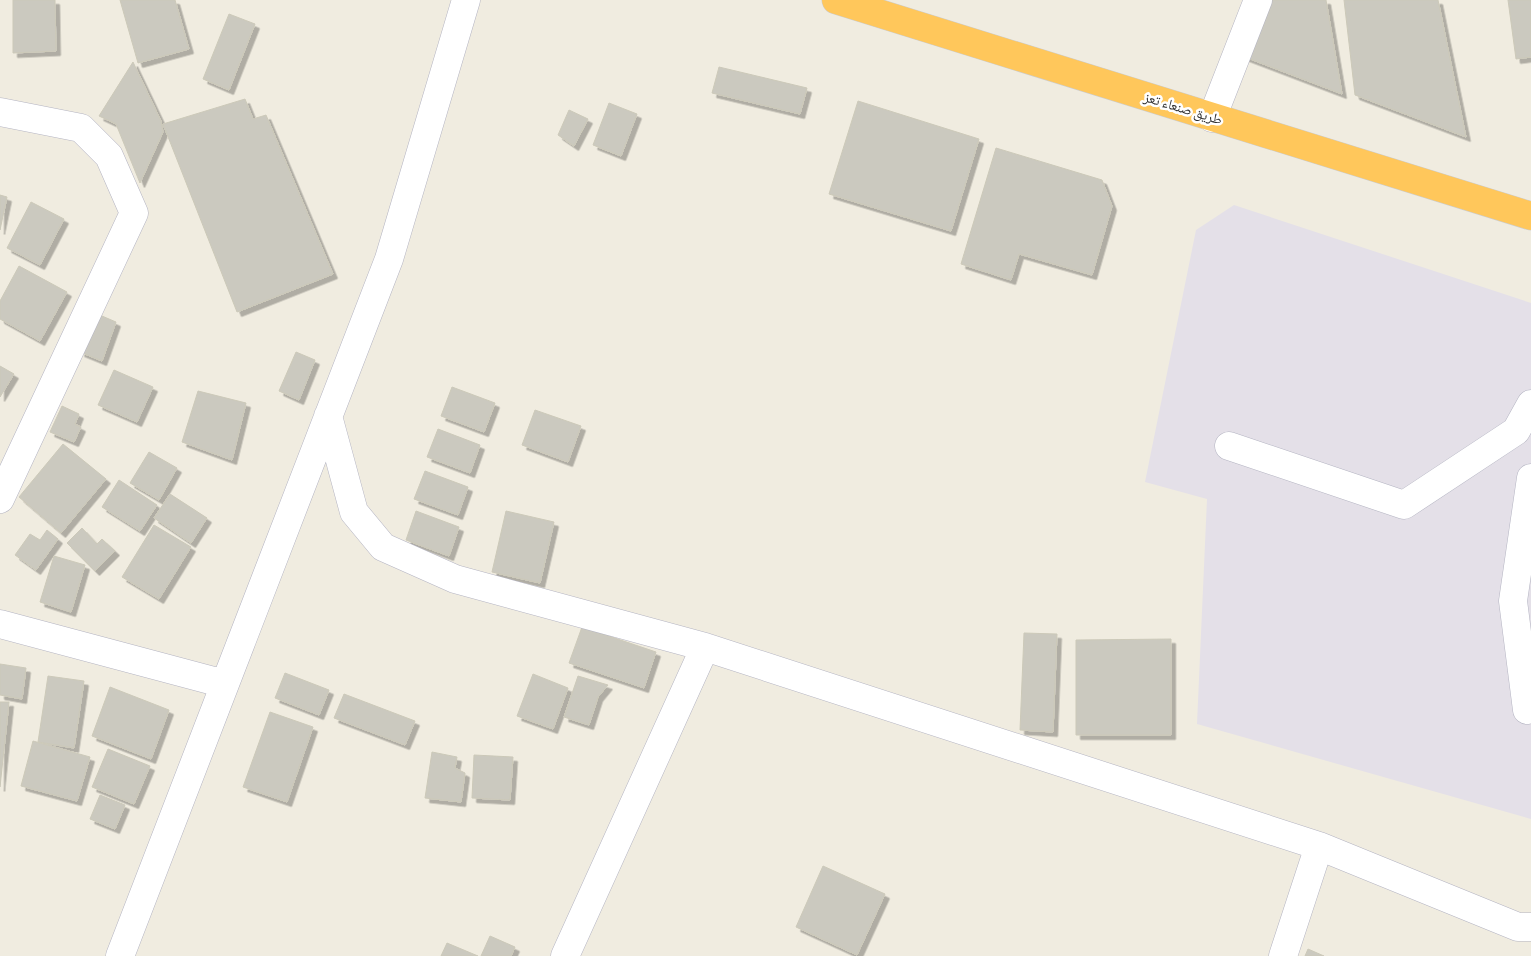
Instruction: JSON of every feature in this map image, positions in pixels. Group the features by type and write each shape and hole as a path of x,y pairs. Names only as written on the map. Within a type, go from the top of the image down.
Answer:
{"highway":[{"name":"طريق صنعاء تعز","path":"836,0 1531,216"}],"street":[{"path":"120,956 389,258 466,0"},
{"path":"1212,118 1258,0"},
{"path":"0,112 81,128 108,156 134,213 0,499"},
{"path":"1229,446 1404,505 1516,431 1531,404"},
{"path":"328,416 354,512 383,547 455,579 705,647 1319,846 1518,927 1531,927"},
{"path":"1527,710 1513,601 1531,478"},
{"path":"0,624 225,684"},
{"path":"565,956 705,647"},
{"path":"1283,956 1319,846"}],"shaded area":[{"path":"1234,205 1531,303 1531,819 1197,724 1207,499 1145,482 1196,230"}],"building":[{"path":"13,0 55,0 56,51 13,53"},
{"path":"120,0 175,0 189,49 138,63"},
{"path":"1258,0 1326,0 1342,94 1237,54"},
{"path":"1344,0 1438,0 1466,137 1355,95"},
{"path":"1508,0 1531,0 1531,57 1516,59"},
{"path":"229,14 255,24 229,90 203,79"},
{"path":"133,62 161,121 163,132 140,183 116,124 99,116"},
{"path":"719,67 807,88 800,114 712,93"},
{"path":"245,99 253,119 266,115 333,274 237,312 163,124"},
{"path":"858,101 979,139 951,231 829,194"},
{"path":"609,103 637,114 621,156 593,145"},
{"path":"569,110 588,119 574,146 558,135"},
{"path":"996,148 1102,180 1112,206 1092,275 1019,254 1011,280 961,264"},
{"path":"0,195 7,197 0,230"},
{"path":"31,202 64,219 40,265 7,248"},
{"path":"19,266 67,292 40,341 0,319 0,301"},
{"path":"95,313 116,322 102,361 80,352"},
{"path":"296,352 315,360 299,400 279,391"},
{"path":"0,366 14,374 0,397"},
{"path":"114,370 153,387 137,422 98,405"},
{"path":"452,387 495,403 484,432 441,416"},
{"path":"198,391 246,403 232,460 182,442"},
{"path":"62,406 79,414 75,424 81,427 74,442 50,432"},
{"path":"535,410 581,426 568,462 522,445"},
{"path":"438,429 480,445 470,473 427,457"},
{"path":"63,444 106,479 61,533 19,497"},
{"path":"149,452 177,468 159,500 130,483"},
{"path":"425,471 468,487 458,515 414,499"},
{"path":"119,480 157,505 140,531 102,507"},
{"path":"170,494 207,518 191,543 154,518"},
{"path":"416,511 459,527 449,556 406,540"},
{"path":"506,511 554,522 540,583 492,572"},
{"path":"154,525 191,547 159,599 122,577"},
{"path":"82,528 97,544 102,539 115,551 95,571 67,543"},
{"path":"47,530 58,539 36,570 15,555 30,534 40,540"},
{"path":"54,556 85,565 71,612 40,602"},
{"path":"582,627 656,652 644,688 569,663"},
{"path":"1024,633 1057,634 1053,732 1020,730"},
{"path":"1171,639 1171,735 1076,735 1076,640"},
{"path":"0,664 26,668 22,699 0,695"},
{"path":"285,673 329,690 319,715 275,698"},
{"path":"533,674 568,688 553,729 517,716"},
{"path":"48,676 84,681 74,748 38,742"},
{"path":"578,676 608,685 598,697 589,725 564,717"},
{"path":"110,687 169,710 151,759 92,736"},
{"path":"344,694 415,721 405,745 334,718"},
{"path":"0,702 9,702 0,787"},
{"path":"270,712 313,727 287,802 243,787"},
{"path":"33,741 90,757 77,801 21,786"},
{"path":"108,749 150,766 134,804 92,787"},
{"path":"432,752 457,757 455,768 465,773 461,802 425,798"},
{"path":"474,755 513,757 510,800 472,798"},
{"path":"100,795 125,805 115,829 90,819"},
{"path":"823,866 885,894 857,955 796,927"},
{"path":"490,936 515,947 511,956 481,956"},
{"path":"447,943 478,956 441,956"},
{"path":"1308,949 1324,956 1305,956"}]}
